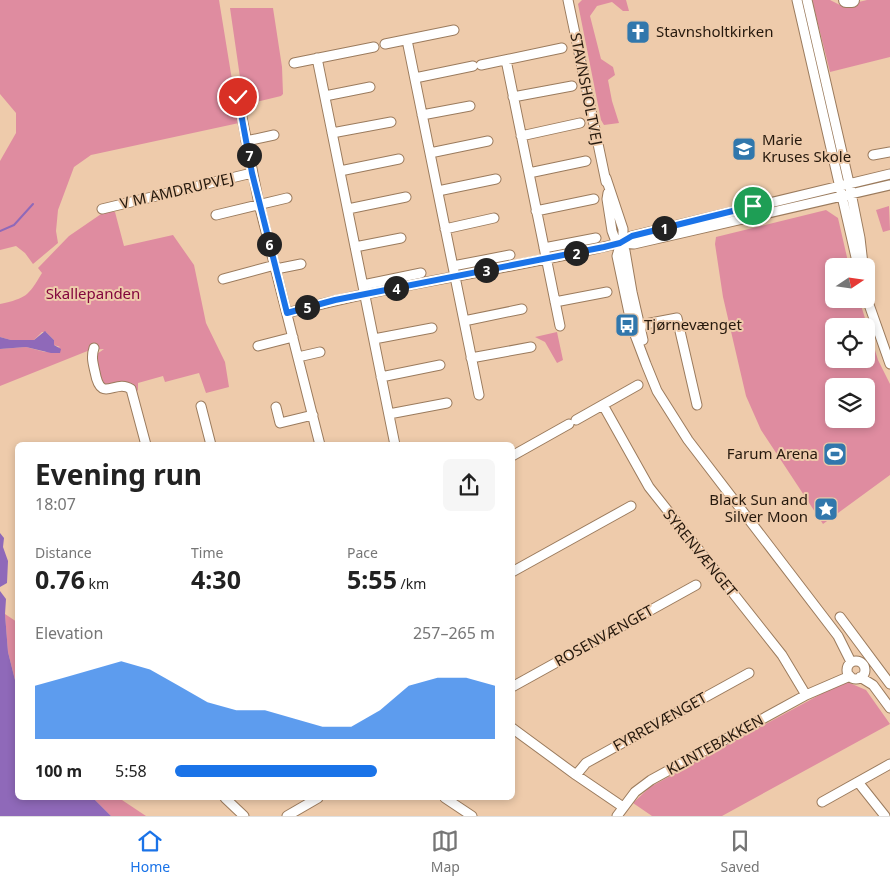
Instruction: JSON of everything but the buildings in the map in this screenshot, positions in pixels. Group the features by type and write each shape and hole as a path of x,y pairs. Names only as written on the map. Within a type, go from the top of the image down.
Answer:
{"highway":[{"path":"846,0 852,0"}],"street":[{"name":"STAVNSHOLTVEJ","path":"568,0 606,178 612,231 615,239 620,243"},
{"path":"797,0 839,186 846,195 860,238 862,258"},
{"path":"807,0 849,183 846,195 857,258"},
{"path":"385,44 454,30"},
{"path":"407,40 479,395"},
{"path":"808,46 818,44"},
{"path":"294,63 374,47"},
{"path":"415,78 562,48"},
{"path":"317,58 394,442"},
{"path":"506,60 560,326"},
{"path":"513,97 572,86"},
{"path":"325,96 370,87"},
{"path":"238,97 259,204 319,442"},
{"path":"422,115 470,106"},
{"path":"332,133 391,122"},
{"path":"521,136 580,123"},
{"path":"246,141 274,135"},
{"path":"430,153 488,141"},
{"path":"873,156 890,152"},
{"path":"340,171 399,159"},
{"path":"529,173 586,161"},
{"name":"V M AMDRUPVEJ","path":"102,209 252,173"},
{"path":"684,228 699,219 890,174"},
{"name":"STAVNSHOLTVEJ","path":"606,178 623,229 623,236 617,256 636,326 646,354 672,410 674,419 838,636 848,646 851,668 863,665 862,675"},
{"path":"438,191 496,179"},
{"path":"454,271 546,258 620,243 632,236 684,228 702,229 890,184"},
{"path":"348,209 406,197"},
{"path":"216,215 287,198"},
{"path":"536,211 594,199"},
{"path":"445,229 494,218"},
{"path":"355,247 401,238"},
{"path":"544,248 596,238"},
{"path":"287,313 510,255"},
{"path":"223,279 275,267 301,264"},
{"path":"363,284 421,273"},
{"path":"555,302 607,292"},
{"path":"870,308 890,364"},
{"path":"464,321 522,309"},
{"path":"636,326 677,318 697,405"},
{"path":"374,339 432,328"},
{"path":"258,346 293,337"},
{"path":"471,358 531,346"},
{"path":"94,348 92,356 97,382 101,388 107,390 121,386 131,389 145,442"},
{"path":"298,357 320,352"},
{"path":"381,377 440,365"},
{"path":"515,454 638,385"},
{"path":"388,414 447,403"},
{"name":"SYRENVÆNGET","path":"603,405 648,487 782,655 806,694"},
{"path":"201,406 210,442"},
{"path":"276,407 280,423 313,415"},
{"path":"515,570 631,506"},
{"name":"ROSENVÆNGET","path":"515,685 696,585"},
{"path":"840,617 890,684"},
{"path":"851,668 856,679 862,675 889,705"},
{"name":"KLINTEBAKKEN","path":"617,816 635,792 651,780 806,694 824,686 851,668"},
{"name":"FYRREVÆNGET","path":"576,775 586,763 749,673"},
{"path":"515,730 622,807"},
{"path":"822,802 890,764"},
{"path":"858,782 885,816"},
{"path":"226,800 244,816"},
{"path":"286,816 314,800"},
{"path":"448,800 472,816"}],"green space":[{"path":"0,0 219,0 239,123 91,155 74,167 58,210 56,231 58,243 33,264 25,253 16,246 0,250 0,161 16,133 16,113 0,94"},
{"path":"582,0 626,0 629,11 623,11 612,2 597,6 590,16 601,59 613,67 615,75 608,80 619,123 604,125 601,120 578,4"},
{"path":"812,0 830,0 842,6 867,0 890,0 890,57 830,72"},
{"path":"230,8 273,8 282,67 283,94 281,96 244,105"},
{"path":"889,206 890,230 883,232 876,210"},
{"path":"826,210 838,218 847,258 825,258 825,308 862,308 865,318 825,318 825,368 875,368 875,350 890,384 890,475 823,524 761,430 746,396 723,297 715,244 716,237"},
{"name":"Skallepanden","path":"104,212 115,212 124,246 173,235 194,265 206,323 225,362 229,387 206,393 199,373 165,382 163,376 138,383 138,391 131,385 126,384 103,386 95,363 97,354 104,349 90,350 0,386 0,349 26,347 45,352 60,347 54,345 54,340 46,332 42,332 34,340 11,340 0,337 0,304 26,295 42,273 38,268 69,236"},
{"path":"557,332 563,360 557,363 545,342 535,337"},
{"path":"5,614 15,621 15,680 8,652"},
{"path":"845,681 866,690 890,724 722,816 652,816 633,803 650,787"},
{"path":"95,800 122,800 146,816 111,816"}],"shaded area":[{"path":"45,331 54,340 54,345 61,349 60,353 51,353 26,347 0,349 0,337 11,340 34,340"},
{"path":"0,533 4,538 3,547 8,561 7,583 0,587"},
{"path":"0,591 6,599 5,614 8,652 15,680 15,800 95,800 111,816 0,816"}],"waterway":[{"path":"0,231 14,225 33,204"}],"place":[{"name":"Stavnsholtkirken","path":"638,32"},
{"name":"Marie Kruses Skole","path":"744,149"},
{"name":"Tjørnevænget","path":"627,325"},
{"name":"Farum Arena","path":"835,454"},
{"name":"Black Sun and Silver Moon","path":"826,509"}],"route":[{"path":"238,97 259,204 287,313 335,300 604,247 620,243 632,236 753,206"}]}
